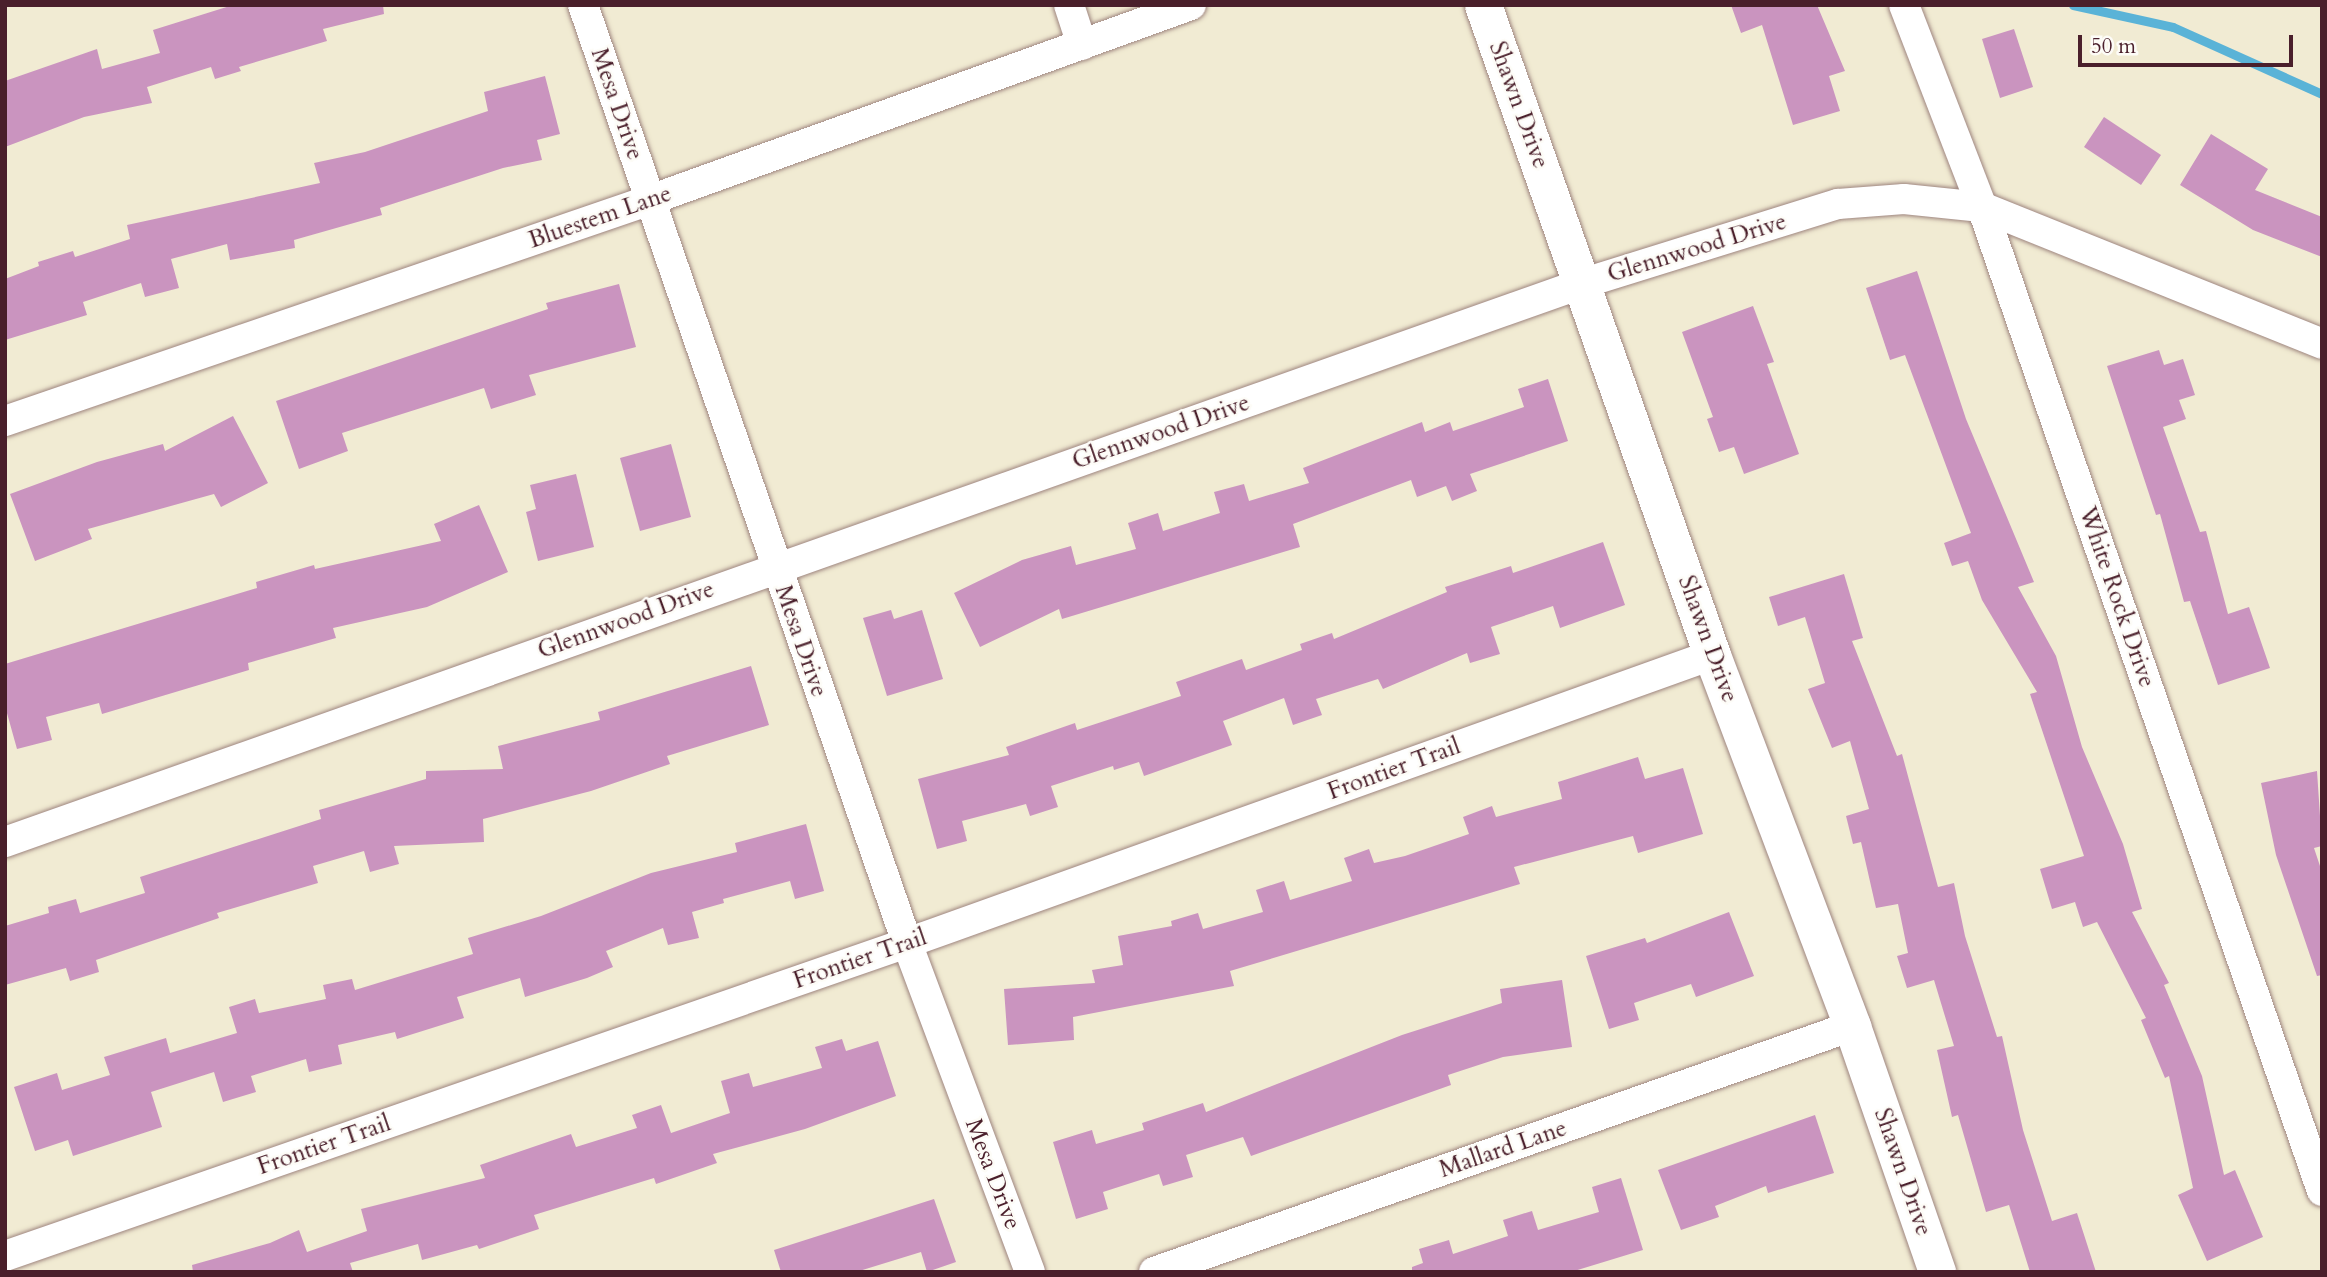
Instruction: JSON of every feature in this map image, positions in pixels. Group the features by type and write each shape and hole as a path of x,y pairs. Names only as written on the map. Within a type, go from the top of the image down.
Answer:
{"street":[{"name":"Mesa Drive","path":"583,5 907,943 1030,1272"},
{"path":"1069,5 1082,45"},
{"name":"Bluestem Lane","path":"5,421 650,200 1191,5"},
{"name":"Shawn Drive","path":"1483,5 1584,283 1712,655 1852,1026 1937,1272"},
{"name":"White Rock Drive","path":"1904,5 1982,206 2322,1191"},
{"name":"Glennwood Drive","path":"5,842 775,567 1584,283 1838,204 1904,199 1982,206 2322,344"},
{"name":"Frontier Trail","path":"5,1256 907,943 1712,655"},
{"name":"Mallard Lane","path":"1154,1272 1852,1026"}],"building":[{"path":"233,5 383,5 384,14 323,29 327,41 239,67 241,71 215,79 211,67 147,87 152,103 84,117 5,147 5,81 97,49 102,69 160,53 153,30"},
{"path":"1731,5 1817,5 1845,71 1829,76 1840,111 1793,125 1762,25 1741,33"},
{"path":"2014,29 2033,87 2000,98 1982,39"},
{"path":"545,76 560,134 537,140 542,160 503,168 380,208 382,215 294,240 295,248 230,260 227,244 171,259 179,288 145,297 141,283 83,302 87,315 5,340 5,279 39,266 38,262 73,251 75,257 130,239 127,225 320,183 314,163 365,152 488,111 484,92"},
{"path":"2104,117 2161,155 2141,185 2084,147"},
{"path":"2211,134 2268,169 2255,190 2322,217 2322,257 2253,230 2180,185"},
{"path":"1917,271 1966,419 2034,582 2018,587 2056,656 2082,747 2123,844 2142,909 2132,912 2169,983 2164,985 2202,1076 2224,1175 2235,1170 2263,1237 2207,1261 2178,1195 2193,1188 2169,1076 2165,1078 2141,1020 2146,1018 2097,922 2083,927 2075,902 2052,909 2040,869 2084,856 2030,694 2037,692 1982,600 1968,561 1952,566 1944,543 1971,533 1905,355 1890,360 1866,288"},
{"path":"619,284 636,347 529,375 536,395 491,409 484,388 342,433 348,451 299,469 276,401 548,309 546,303"},
{"path":"1753,306 1774,362 1767,364 1799,454 1744,474 1734,447 1719,452 1707,419 1713,417 1682,332"},
{"path":"2159,350 2164,365 2183,359 2195,395 2179,400 2186,419 2163,427 2200,532 2206,531 2228,614 2249,607 2270,668 2218,685 2190,601 2184,602 2160,514 2156,515 2107,366"},
{"path":"1548,379 1568,441 1470,474 1477,491 1452,501 1446,486 1417,497 1411,480 1293,524 1300,547 1062,619 1059,609 980,647 954,593 1022,560 1071,546 1076,565 1136,549 1128,523 1158,513 1163,531 1220,513 1214,492 1244,484 1249,501 1309,483 1303,468 1422,422 1425,432 1450,422 1453,431 1524,407 1518,389"},
{"path":"233,416 268,483 221,507 214,494 88,529 92,539 35,561 10,494 97,462 163,444 165,451"},
{"path":"671,444 691,517 640,531 620,458"},
{"path":"576,474 594,547 538,561 526,512 536,509 530,485"},
{"path":"479,505 508,572 427,607 333,628 336,638 248,663 249,670 102,714 99,703 46,717 52,740 17,749 5,706 5,664 257,588 256,582 314,565 315,569 441,541 434,524"},
{"path":"1603,542 1625,605 1560,628 1553,606 1491,627 1500,654 1470,663 1467,653 1383,689 1378,679 1316,699 1322,715 1293,725 1284,698 1223,721 1232,745 1144,776 1139,762 1114,770 1113,766 1051,786 1058,807 1030,816 1026,804 962,821 967,841 937,849 918,779 1009,755 1006,747 1075,723 1077,730 1181,696 1176,682 1242,659 1246,670 1302,650 1300,644 1332,633 1334,639 1447,592 1445,587 1511,566 1513,573"},
{"path":"1844,574 1863,638 1852,641 1897,756 1902,754 1938,887 1954,883 1965,936 1997,1037 2002,1036 2023,1130 2052,1221 2077,1213 2096,1272 2030,1272 2009,1205 1986,1212 1958,1115 1952,1117 1937,1050 1954,1046 1934,980 1907,988 1897,956 1908,953 1898,904 1876,908 1861,842 1853,844 1846,816 1869,809 1850,741 1832,748 1808,689 1825,683 1805,617 1778,626 1769,597"},
{"path":"891,610 894,619 922,610 943,679 887,696 863,618"},
{"path":"751,666 769,725 667,756 670,764 591,791 483,819 484,842 394,846 399,864 370,872 364,851 313,866 318,883 217,913 219,918 96,960 99,972 70,981 66,968 5,985 5,926 49,913 48,907 76,899 80,913 145,893 140,877 321,819 319,810 426,779 426,771 503,769 498,746 600,720 598,712"},
{"path":"1638,757 1645,779 1683,768 1703,834 1638,853 1633,836 1514,867 1520,884 1230,971 1234,986 1073,1017 1074,1040 1008,1045 1004,989 1095,983 1092,970 1123,965 1118,936 1172,926 1171,921 1198,913 1203,929 1263,912 1256,890 1284,881 1290,900 1352,881 1344,858 1369,849 1374,863 1405,856 1469,834 1463,817 1492,806 1496,817 1562,799 1558,782"},
{"path":"2317,771 2322,846 2314,848 2322,872 2322,975 2317,976 2276,855 2261,783"},
{"path":"806,824 824,891 795,899 790,881 723,899 724,903 692,912 699,938 668,945 663,928 606,951 613,967 587,978 525,997 520,978 457,997 464,1018 397,1039 395,1032 338,1045 342,1064 309,1072 306,1059 251,1076 256,1092 223,1102 214,1072 151,1092 162,1127 73,1156 68,1140 35,1151 14,1087 57,1073 62,1090 110,1075 104,1057 166,1038 170,1053 237,1033 229,1007 255,999 259,1013 326,999 323,985 352,979 355,990 473,954 468,938 541,916 651,873 737,852 735,843"},
{"path":"1729,912 1754,976 1696,997 1691,984 1634,1003 1639,1020 1609,1029 1586,956 1645,938 1647,943"},
{"path":"1562,980 1572,1047 1503,1057 1448,1075 1451,1085 1251,1156 1243,1137 1186,1155 1193,1177 1163,1186 1159,1174 1103,1192 1108,1209 1076,1219 1053,1142 1092,1130 1096,1144 1144,1130 1142,1123 1203,1103 1206,1112 1402,1035 1502,1003 1500,989"},
{"path":"842,1039 846,1051 878,1041 896,1096 805,1129 713,1154 717,1163 656,1184 654,1178 534,1215 539,1229 479,1249 477,1245 422,1260 418,1244 350,1263 353,1272 193,1272 192,1265 270,1243 299,1230 307,1252 367,1231 361,1209 485,1178 480,1165 571,1134 576,1147 637,1128 632,1115 661,1105 671,1133 730,1113 721,1081 749,1073 753,1087 822,1068 815,1047"},
{"path":"1815,1115 1834,1173 1768,1193 1766,1186 1715,1206 1719,1217 1681,1230 1658,1170"},
{"path":"1621,1178 1643,1250 1571,1272 1412,1272 1412,1267 1423,1263 1419,1249 1449,1240 1453,1254 1508,1236 1503,1220 1532,1211 1538,1230 1599,1212 1592,1187"},
{"path":"934,1199 956,1262 927,1272 921,1252 856,1272 781,1272 774,1250"}],"waterway":[{"path":"2073,5 2173,27 2322,94"}]}
